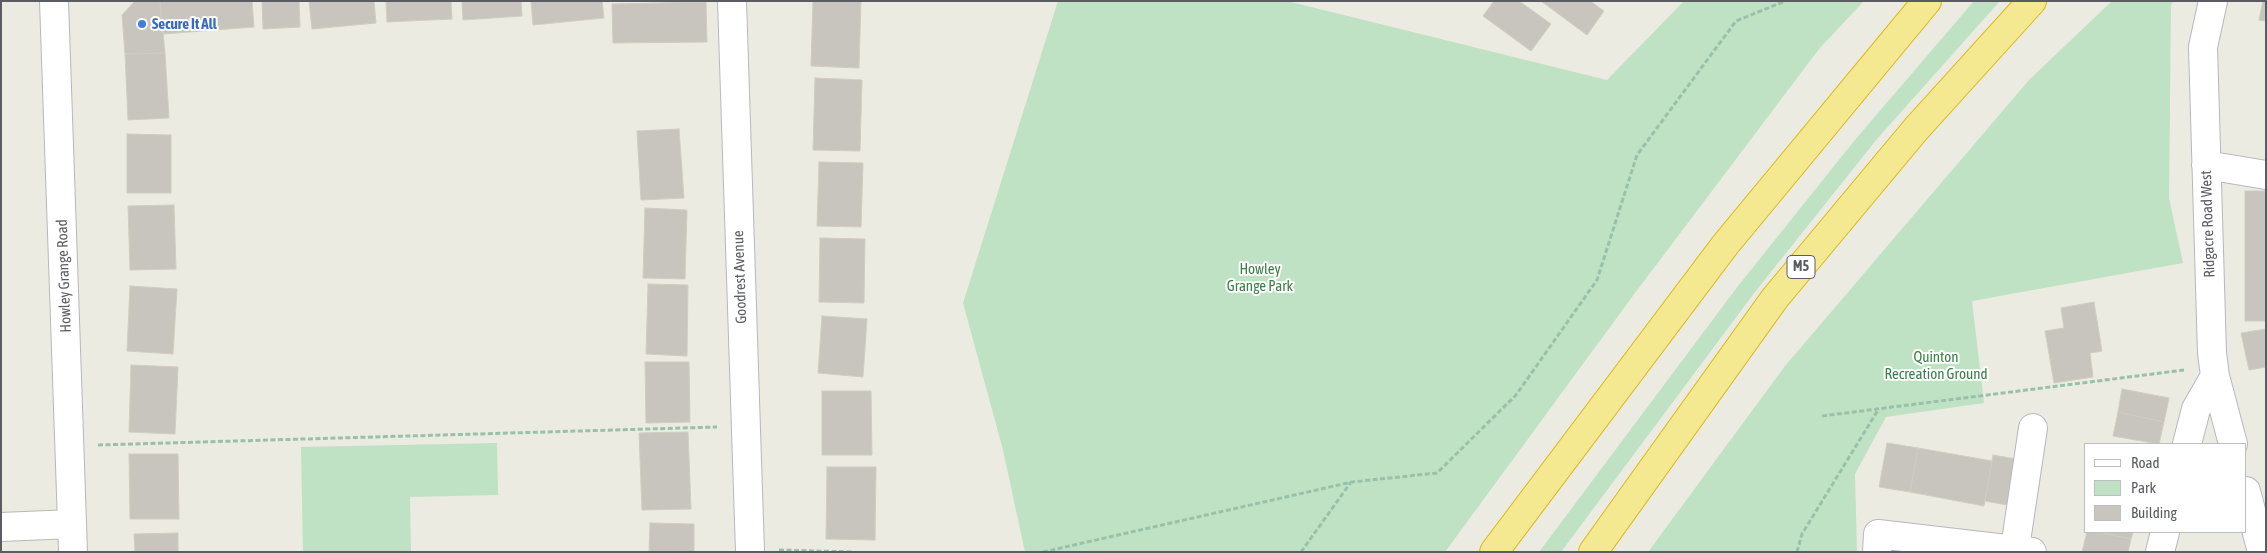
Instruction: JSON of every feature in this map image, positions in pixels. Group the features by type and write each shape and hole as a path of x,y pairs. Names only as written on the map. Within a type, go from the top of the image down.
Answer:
{"highway":[{"path":"1494,552 1724,246 1927,1"},
{"name":"M5","path":"1593,552 1775,298 1916,129 2032,1"}],"street":[{"name":"Howley Grange Road","path":"54,1 73,552"},
{"name":"Goodrest Avenue","path":"732,1 750,551"},
{"name":"Ridgacre Road West","path":"2213,1 2203,47 2214,364 2234,443"},
{"path":"2206,165 2266,175"},
{"path":"2188,443 2196,409 2214,364"},
{"path":"1877,543 2024,550 2033,428"},
{"path":"2247,495 2262,552"},
{"path":"1,527 72,524"},
{"path":"2160,552 2165,533"}],"path":[{"path":"1043,552 1352,482 1437,472 1516,395 1596,280 1637,155 1736,21 1785,1"},
{"path":"1822,416 2184,370 2214,364"},
{"path":"1797,552 1802,534 1878,410"},
{"path":"70,446 745,426"},
{"path":"1301,552 1352,482"},
{"path":"750,551 853,552"}],"green space":[{"name":"Howley Grange Park","path":"1058,1 1287,1 1607,80 1684,1 1864,1 1819,49 1632,297 1445,552 1025,552 1003,450 963,303"},
{"path":"1974,1 2000,1 1877,139 1755,292 1561,552 1539,552 1738,286 1854,141"},
{"name":"Quinton Recreation Ground","path":"2112,1 2173,1 2171,5 2169,198 2183,263 1972,301 1984,403 1886,417 1855,474 1857,552 1648,552 1785,366 2029,80"},
{"path":"497,443 498,495 410,497 411,552 303,552 301,447"}],"building":[{"name":"Secure It All","path":"135,1 160,1 165,53 125,54 122,15"},
{"path":"160,1 252,1 254,27 163,34"},
{"path":"262,1 299,1 300,27 263,29"},
{"path":"309,1 374,1 376,23 312,29"},
{"path":"386,1 451,1 452,19 387,22"},
{"path":"462,1 521,1 522,16 463,20"},
{"path":"531,1 602,1 604,18 533,25"},
{"path":"813,1 861,1 859,68 811,66"},
{"path":"1494,1 1519,1 1551,24 1531,51 1483,16"},
{"path":"1541,1 1590,1 1604,11 1587,35"},
{"path":"2263,1 2266,1 2266,21 2259,20"},
{"path":"706,2 707,42 613,43 612,4"},
{"path":"165,53 169,118 128,120 125,54"},
{"path":"815,78 862,80 860,151 813,150"},
{"path":"679,129 684,198 641,200 637,131"},
{"path":"127,134 171,135 171,193 127,193"},
{"path":"819,162 863,163 861,227 817,226"},
{"path":"2245,191 2266,191 2266,321 2245,321"},
{"path":"174,205 176,269 130,270 128,206"},
{"path":"645,208 687,210 685,279 643,278"},
{"path":"820,238 865,239 864,303 819,302"},
{"path":"648,284 688,285 687,356 646,354"},
{"path":"130,286 177,289 173,354 127,351"},
{"path":"2094,302 2102,351 2090,353 2093,377 2054,383 2045,331 2064,328 2061,308"},
{"path":"822,316 867,319 863,377 818,373"},
{"path":"2266,329 2266,367 2249,370 2241,333"},
{"path":"645,362 689,362 690,422 646,423"},
{"path":"131,365 178,367 175,434 129,432"},
{"path":"2122,389 2169,398 2164,422 2118,412"},
{"path":"822,391 871,391 872,455 822,455"},
{"path":"2118,412 2164,422 2159,443 2113,436"},
{"path":"688,432 691,509 642,510 639,433"},
{"path":"1887,443 1918,448 1910,492 1879,487"},
{"path":"1918,448 1992,461 1984,506 1910,492"},
{"path":"129,454 178,454 179,519 130,519"},
{"path":"1993,455 2016,459 2007,505 1985,501"},
{"path":"827,467 876,467 875,540 826,539"},
{"path":"650,523 694,524 694,552 649,552"},
{"path":"178,533 178,552 135,552 134,534"},
{"path":"2087,533 2104,533 2131,539 2128,552 2082,552"},
{"path":"2104,533 2133,533 2131,539"}],"place":[{"name":"Secure It All","path":"142,24"}]}
